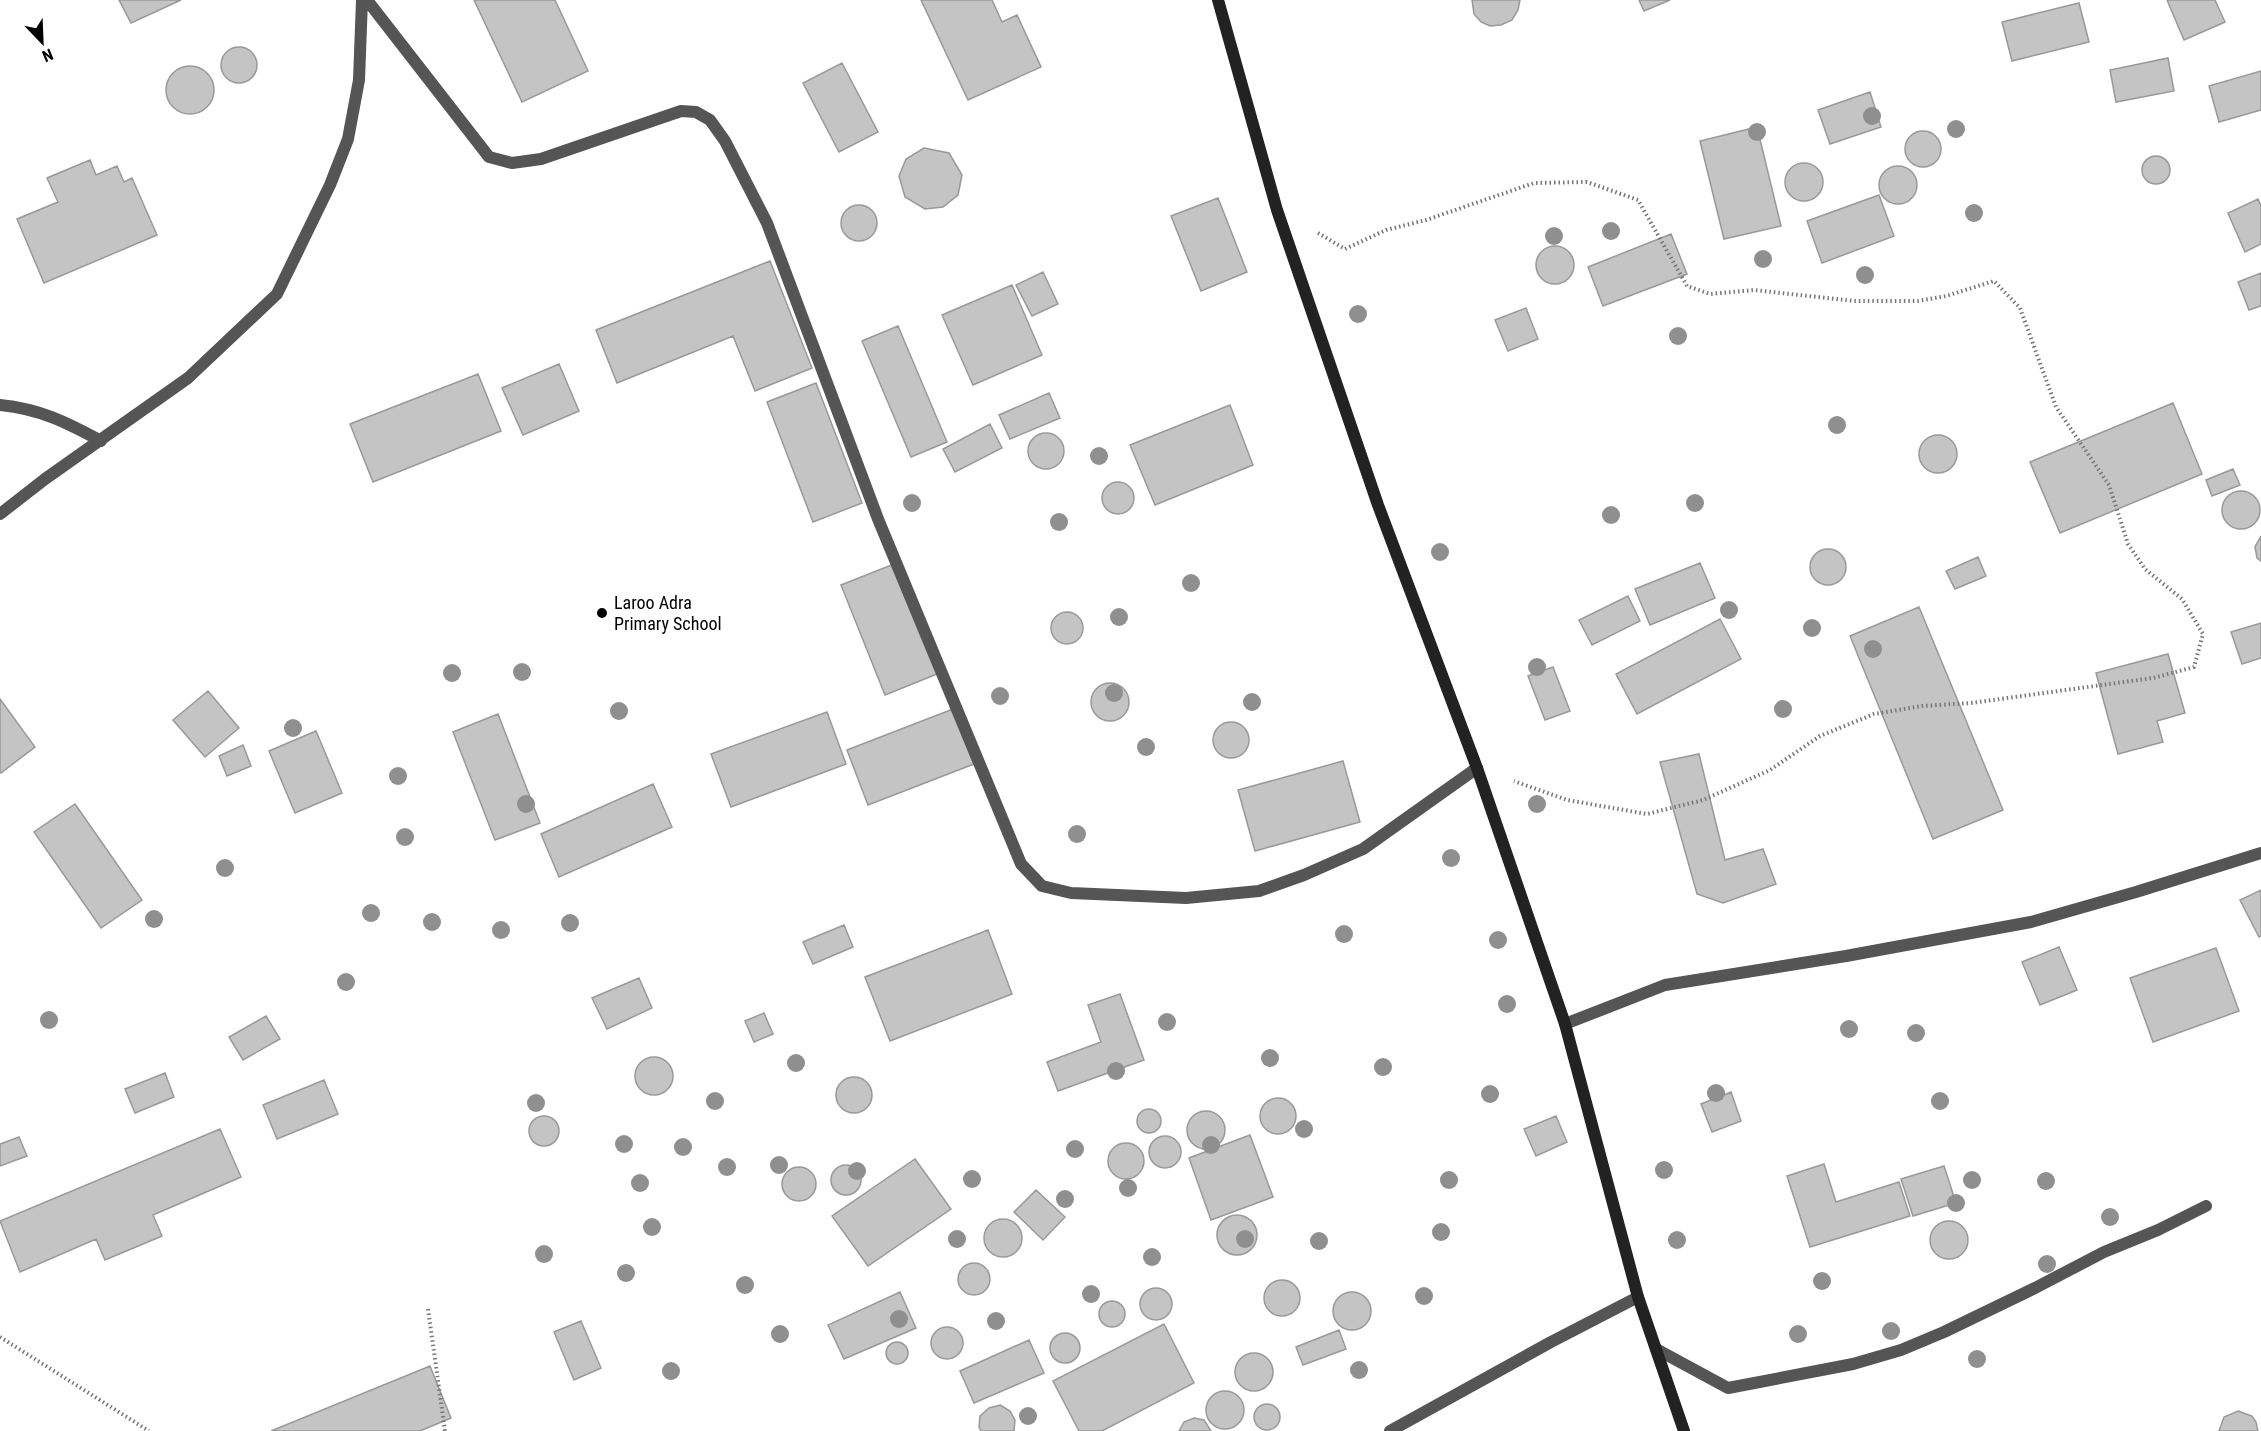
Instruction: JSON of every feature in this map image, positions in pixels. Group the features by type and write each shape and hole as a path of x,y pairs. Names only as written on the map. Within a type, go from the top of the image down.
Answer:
{"street":[{"path":"0,514 45,479 188,378 277,294 330,185 348,139 359,80 362,0"},
{"path":"368,0 489,157 512,163 541,159 681,111 696,112 710,120 725,141 767,223 878,519 1009,836 1021,864 1042,886 1071,893 1186,898 1259,891 1363,849 1477,768"},
{"path":"1218,0 1278,210 1378,505 1477,768 1564,1024 1638,1297 1684,1431"},
{"path":"0,405 18,407 59,418 101,441"},
{"path":"1564,1024 1665,985 1846,956 2031,922 2261,853"},
{"path":"1656,1349 1728,1388 1853,1364 1901,1350 1944,1332 2104,1252 2158,1230 2206,1206"},
{"path":"1390,1431 1638,1297"}],"path":[{"path":"1278,210 1345,249 1386,230 1426,220 1534,183 1587,182 1638,200 1687,286 1710,294 1754,290 1854,301 1918,301 1946,296 1994,281 2020,308 2056,407 2109,485 2128,544 2145,569 2182,599 2203,634 2193,667 2153,678 1874,714 1820,736 1760,775 1703,800 1647,814 1567,800 1477,768"},
{"path":"428,1309 445,1431"},
{"path":"0,1337 149,1431"}],"building":[{"path":"119,0 181,0 131,23"},
{"path":"474,0 555,0 588,71 522,102"},
{"path":"921,0 992,0 1002,22 1017,15 1041,67 968,100"},
{"path":"1472,0 1520,0 1518,10 1512,20 1501,25 1490,26 1481,22 1474,14"},
{"path":"1639,0 1670,0 1644,11"},
{"path":"2167,0 2215,0 2225,22 2184,40"},
{"path":"2079,3 2089,42 2012,61 2002,22"},
{"path":"239,47 252,52 257,65 252,78 239,83 226,78 221,65 226,52"},
{"path":"2168,58 2174,91 2116,102 2110,70"},
{"path":"842,63 878,132 839,152 803,83"},
{"path":"190,66 207,73 214,90 207,107 190,114 173,107 166,90 173,73"},
{"path":"2261,71 2261,110 2219,122 2209,86"},
{"path":"1870,92 1881,127 1830,144 1818,110"},
{"path":"1757,127 1781,226 1724,239 1700,141"},
{"path":"1923,131 1936,136 1941,149 1936,162 1923,167 1910,162 1905,149 1910,136"},
{"path":"924,148 949,153 962,175 958,195 943,207 925,209 905,197 899,176 906,159"},
{"path":"2156,156 2166,160 2170,170 2166,180 2156,184 2146,180 2142,170 2146,160"},
{"path":"90,160 96,175 117,166 124,182 132,178 157,235 44,283 17,219 58,202 47,178"},
{"path":"1804,163 1817,169 1823,182 1817,195 1804,201 1791,195 1785,182 1791,169"},
{"path":"1898,166 1911,172 1917,185 1911,198 1898,204 1885,198 1879,185 1885,172"},
{"path":"1879,195 1894,236 1822,263 1807,221"},
{"path":"1218,198 1247,272 1201,291 1171,216"},
{"path":"2258,199 2261,206 2261,244 2245,252 2228,213"},
{"path":"859,205 872,210 877,223 872,236 859,241 846,236 841,223 846,210"},
{"path":"1671,234 1687,274 1603,306 1588,267"},
{"path":"1555,246 1568,252 1574,265 1568,278 1555,284 1542,278 1536,265 1542,252"},
{"path":"770,261 812,368 755,391 733,336 617,383 596,330"},
{"path":"1043,272 1058,304 1032,316 1016,285"},
{"path":"2261,273 2261,306 2249,310 2238,282"},
{"path":"1012,285 1042,355 973,385 942,315"},
{"path":"1526,308 1538,339 1508,351 1495,320"},
{"path":"898,326 947,442 911,457 862,341"},
{"path":"559,364 579,411 523,435 502,388"},
{"path":"478,374 501,431 373,482 350,424"},
{"path":"816,383 862,503 813,522 767,402"},
{"path":"1049,393 1060,418 1010,439 999,415"},
{"path":"2173,403 2202,474 2060,533 2030,462"},
{"path":"1230,405 1253,465 1155,505 1130,445"},
{"path":"990,424 1002,448 955,472 943,449"},
{"path":"1046,433 1059,438 1064,451 1059,464 1046,469 1033,464 1028,451 1033,438"},
{"path":"1938,435 1951,441 1957,454 1951,467 1938,473 1925,467 1919,454 1925,441"},
{"path":"2233,469 2240,485 2212,496 2206,480"},
{"path":"1118,482 1129,487 1134,498 1129,509 1118,514 1107,509 1102,498 1107,487"},
{"path":"2241,491 2254,497 2260,510 2254,523 2241,529 2228,523 2222,510 2228,497"},
{"path":"2261,536 2261,561 2257,558 2255,547"},
{"path":"1828,549 1841,554 1846,567 1841,580 1828,585 1815,580 1810,567 1815,554"},
{"path":"1978,557 1986,576 1955,589 1946,571"},
{"path":"1700,563 1715,598 1650,625 1635,589"},
{"path":"894,564 937,674 885,695 841,585"},
{"path":"1628,596 1640,621 1592,645 1579,620"},
{"path":"1919,607 2003,810 1933,839 1850,636"},
{"path":"1067,612 1078,617 1083,628 1078,639 1067,644 1056,639 1051,628 1056,617"},
{"path":"1720,619 1741,659 1637,714 1616,674"},
{"path":"2261,623 2261,658 2242,664 2231,632"},
{"path":"2168,654 2185,713 2157,721 2163,742 2118,754 2096,673"},
{"path":"1553,667 1570,711 1545,720 1528,676"},
{"path":"1110,683 1123,689 1129,702 1123,715 1110,721 1097,715 1091,702 1097,689"},
{"path":"208,691 239,728 205,757 173,720"},
{"path":"0,699 35,747 1,773 0,772"},
{"path":"953,709 974,764 868,805 847,750"},
{"path":"827,712 846,764 731,807 711,754"},
{"path":"498,714 540,823 495,840 453,732"},
{"path":"1231,722 1244,727 1249,740 1244,753 1231,758 1218,753 1213,740 1218,727"},
{"path":"316,731 342,793 295,813 269,751"},
{"path":"243,745 251,766 227,776 219,756"},
{"path":"1699,754 1725,860 1763,849 1776,884 1723,903 1697,894 1660,762"},
{"path":"1343,761 1360,822 1255,851 1238,790"},
{"path":"653,784 672,827 559,877 541,834"},
{"path":"75,804 142,900 101,928 34,832"},
{"path":"2261,890 2261,936 2259,937 2240,900"},
{"path":"844,925 853,947 813,964 803,942"},
{"path":"988,930 1012,994 890,1041 865,977"},
{"path":"2059,947 2077,990 2040,1005 2022,962"},
{"path":"2216,948 2239,1011 2153,1042 2130,978"},
{"path":"639,978 652,1008 607,1029 592,998"},
{"path":"1120,994 1144,1060 1058,1091 1047,1062 1101,1042 1088,1005"},
{"path":"764,1013 773,1034 754,1042 745,1021"},
{"path":"266,1016 280,1039 243,1060 229,1037"},
{"path":"654,1057 667,1063 673,1076 667,1089 654,1095 641,1089 635,1076 641,1063"},
{"path":"165,1073 174,1097 135,1113 125,1089"},
{"path":"854,1077 867,1082 872,1095 867,1108 854,1113 841,1108 836,1095 841,1082"},
{"path":"324,1080 338,1114 277,1139 263,1105"},
{"path":"1731,1092 1741,1121 1712,1132 1701,1104"},
{"path":"1278,1098 1291,1103 1296,1116 1291,1129 1278,1134 1265,1129 1260,1116 1265,1103"},
{"path":"1149,1109 1154,1110 1160,1116 1160,1126 1154,1132 1149,1133 1144,1132 1138,1126 1137,1121 1138,1116 1144,1110"},
{"path":"1206,1111 1219,1117 1225,1130 1219,1143 1206,1149 1193,1143 1187,1130 1193,1117"},
{"path":"544,1116 554,1121 559,1131 554,1141 544,1146 534,1141 529,1131 534,1121"},
{"path":"1556,1116 1567,1142 1536,1156 1524,1129"},
{"path":"220,1129 241,1177 153,1215 162,1236 105,1260 96,1239 20,1272 0,1221"},
{"path":"1250,1135 1273,1197 1211,1220 1189,1158"},
{"path":"1165,1136 1176,1141 1181,1152 1176,1163 1165,1168 1154,1163 1149,1152 1154,1141"},
{"path":"19,1137 27,1156 0,1166 0,1144"},
{"path":"1126,1143 1139,1148 1144,1161 1139,1174 1126,1179 1113,1174 1108,1161 1113,1148"},
{"path":"915,1159 951,1209 868,1266 832,1216"},
{"path":"1824,1164 1836,1202 1899,1182 1910,1216 1810,1247 1787,1176"},
{"path":"846,1165 856,1170 861,1180 856,1190 846,1195 836,1190 831,1180 836,1170"},
{"path":"1944,1166 1956,1203 1913,1216 1901,1179"},
{"path":"799,1167 811,1172 816,1184 811,1196 799,1201 787,1196 782,1184 787,1172"},
{"path":"1036,1190 1065,1217 1043,1240 1014,1212"},
{"path":"1237,1215 1251,1221 1257,1235 1251,1249 1237,1255 1223,1249 1217,1235 1223,1221"},
{"path":"1003,1219 1017,1224 1022,1238 1017,1252 1003,1257 989,1252 984,1238 989,1224"},
{"path":"1949,1221 1963,1226 1968,1240 1963,1254 1949,1259 1935,1254 1930,1240 1935,1226"},
{"path":"974,1263 985,1268 990,1279 985,1290 974,1295 963,1290 958,1279 963,1268"},
{"path":"1282,1280 1295,1285 1300,1298 1295,1311 1282,1316 1269,1311 1264,1298 1269,1285"},
{"path":"1156,1288 1167,1293 1172,1304 1167,1315 1156,1320 1145,1315 1140,1304 1145,1293"},
{"path":"900,1292 916,1328 844,1359 828,1325"},
{"path":"1352,1292 1365,1298 1371,1311 1365,1324 1352,1330 1339,1324 1333,1311 1339,1298"},
{"path":"1112,1301 1122,1304 1125,1314 1122,1324 1112,1327 1102,1324 1099,1314 1102,1304"},
{"path":"581,1321 601,1368 574,1380 554,1332"},
{"path":"1164,1324 1194,1383 1102,1431 1079,1431 1053,1381"},
{"path":"947,1327 958,1332 963,1343 958,1354 947,1359 936,1354 931,1343 936,1332"},
{"path":"1339,1330 1346,1349 1303,1365 1296,1347"},
{"path":"1065,1333 1076,1337 1080,1348 1076,1359 1065,1363 1054,1359 1050,1348 1054,1337"},
{"path":"1029,1340 1044,1373 974,1403 960,1371"},
{"path":"897,1342 905,1345 908,1353 905,1361 897,1364 889,1361 886,1353 889,1345"},
{"path":"1254,1353 1267,1359 1273,1372 1267,1385 1254,1391 1241,1385 1235,1372 1241,1359"},
{"path":"430,1366 451,1418 420,1431 271,1431"},
{"path":"1225,1391 1238,1397 1244,1410 1238,1423 1225,1429 1212,1423 1206,1410 1212,1397"},
{"path":"1267,1404 1276,1408 1280,1417 1276,1426 1267,1430 1258,1426 1254,1417 1258,1408"},
{"path":"1000,1405 1010,1411 1015,1420 1014,1431 981,1431 980,1416 989,1408"},
{"path":"2238,1411 2252,1416 2258,1431 2219,1431 2224,1417"},
{"path":"1194,1418 1204,1420 1211,1431 1179,1431 1184,1422"}],"place":[{"name":"Laroo Adra Primary School","path":"602,613"}]}
